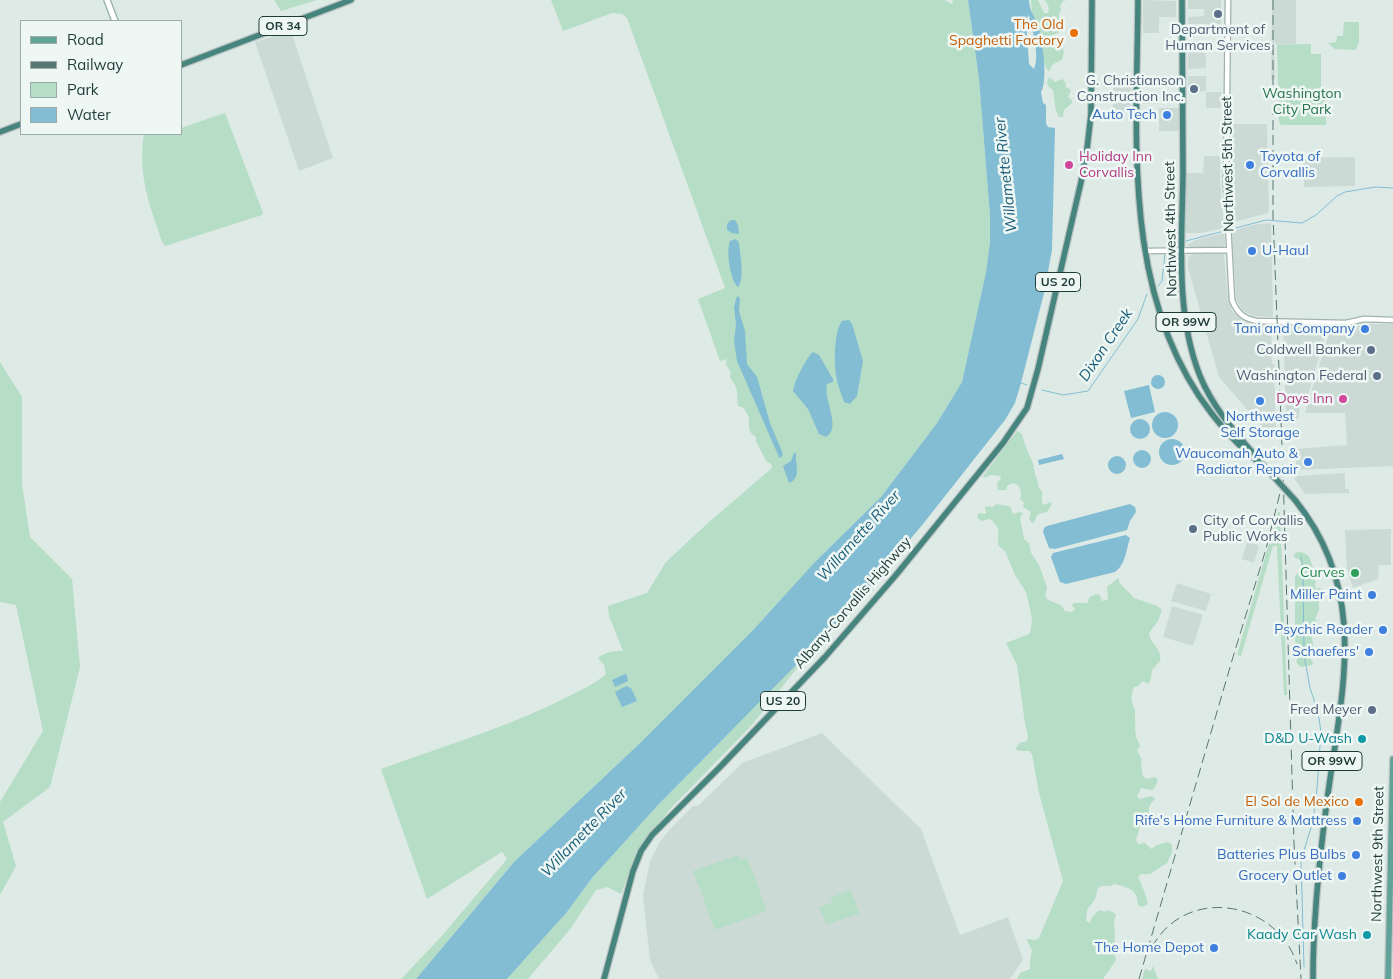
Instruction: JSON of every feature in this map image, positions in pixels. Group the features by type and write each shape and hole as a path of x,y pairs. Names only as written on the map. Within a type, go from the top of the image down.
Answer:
{"highway":[{"name":"OR 34","path":"182,64 351,0"},
{"name":"Albany-Corvallis Highway","path":"604,979 633,871 641,851 652,835 825,658 896,575 1003,443 1027,408 1036,378 1087,149 1091,114 1092,0"},
{"name":"OR 99W","path":"1138,0 1138,174 1146,251 1158,306 1182,368 1200,397 1249,455 1263,464 1295,500 1315,527 1331,559 1342,598 1346,634 1343,684 1317,878 1313,979"},
{"name":"Northwest 4th Street","path":"1182,0 1182,250 1185,312 1189,341 1197,368 1216,408 1263,464"},
{"path":"0,132 20,124"}],"main road":[{"path":"107,0 115,20"},
{"name":"Northwest 9th Street","path":"1388,979 1393,759"}],"street":[{"name":"Northwest 5th Street","path":"1228,0 1226,186 1232,300 1240,314 1251,320 1346,323 1364,320 1393,320"},
{"path":"1146,251 1229,250"}],"shaded area":[{"path":"1143,0 1176,1 1176,17 1159,17 1159,33 1143,33"},
{"path":"1188,0 1221,0 1221,33 1203,33 1203,24 1188,24 1188,17 1204,16 1204,9 1188,9"},
{"path":"1272,0 1296,0 1296,44 1277,45 1274,42 1275,79 1271,79"},
{"path":"291,31 333,158 299,171 255,42"},
{"path":"1188,45 1205,45 1206,68 1188,69"},
{"path":"1188,76 1206,76 1206,91 1188,92"},
{"path":"1113,77 1131,77 1131,111 1113,111"},
{"path":"1143,92 1159,92 1159,104 1143,104"},
{"path":"1206,92 1221,92 1221,108 1206,108"},
{"path":"1159,108 1179,108 1179,131 1159,131"},
{"path":"1232,124 1267,124 1269,211 1268,213 1234,222"},
{"path":"1204,156 1220,156 1224,228 1200,233 1185,233 1186,173 1203,173"},
{"path":"1355,157 1355,186 1304,187 1303,158"},
{"name":"U-Haul","path":"1271,223 1273,317 1253,316 1242,310 1236,299 1232,231 1252,225"},
{"path":"1224,233 1225,245 1222,247 1192,248 1187,245 1196,240"},
{"path":"1192,254 1224,254 1228,298 1232,311 1245,322 1254,325 1271,325 1276,429 1265,430 1219,377 1188,268 1188,258"},
{"path":"1363,324 1393,324 1393,466 1296,470 1296,449 1347,445 1345,413 1305,413 1331,327 1353,328"},
{"path":"1283,325 1328,326 1306,402 1301,403 1298,419 1294,422 1286,417"},
{"path":"1345,473 1345,489 1349,489 1349,493 1305,494 1294,478 1297,476"},
{"path":"1391,529 1391,565 1379,565 1378,579 1353,588 1347,569 1345,530"},
{"path":"1247,542 1259,545 1254,563 1242,559"},
{"path":"1177,583 1211,594 1206,611 1171,601"},
{"path":"1172,606 1203,615 1193,646 1163,637"},
{"path":"822,733 921,829 960,935 1008,917 1023,960 1010,979 659,979 650,960 643,896 650,861 659,843 693,806 698,806 742,763"}],"green space":[{"path":"274,0 317,0 281,11"},
{"path":"551,0 945,0 952,4 953,0 968,0 979,79 990,216 990,242 986,272 962,382 937,423 881,497 822,555 754,629 639,744 513,863 416,979 401,979 440,938 507,859 502,852 427,899 381,769 511,722 574,694 600,679 606,674 604,665 598,658 609,652 623,651 609,616 608,606 647,593 666,562 772,468 771,464 766,461 756,441 756,437 750,431 749,418 744,408 738,406 737,390 726,364 727,359 720,361 698,299 725,288 627,18 622,14 612,13 563,31"},
{"path":"1031,0 1038,0 1044,13 1048,13 1049,9 1044,0 1067,0 1063,1 1060,6 1061,29 1058,33 1050,36 1051,42 1061,45 1064,52 1062,60 1052,65 1050,72 1046,68 1030,16 1032,13"},
{"path":"1344,22 1359,22 1359,41 1356,50 1335,49 1328,43 1336,42 1337,36 1343,36"},
{"name":"Washington City Park","path":"1311,44 1311,54 1321,54 1321,88 1326,88 1326,125 1281,125 1279,122 1277,45"},
{"path":"1049,77 1055,82 1063,79 1066,84 1065,87 1071,90 1068,97 1072,100 1072,103 1064,110 1063,117 1059,117 1056,111 1053,90 1047,83"},
{"path":"225,113 263,213 262,215 165,246 152,213 146,190 142,157 144,135 182,135 182,128"},
{"path":"0,362 22,397 22,484 30,537 72,579 80,667 50,787 3,822 16,866 0,895 0,802 43,731 16,605 0,602"},
{"path":"1017,431 1022,434 1033,463 1038,486 1042,492 1042,503 1044,505 1050,502 1052,504 1047,512 1038,514 1032,523 1029,519 1031,512 1023,507 1024,503 1020,499 1021,491 1018,485 1013,483 1007,486 1006,490 998,490 997,483 1001,476 991,475 984,478 983,476"},
{"path":"996,504 1010,506 1013,514 1023,513 1020,518 1024,539 1029,543 1031,553 1039,565 1047,587 1045,596 1048,600 1061,605 1065,611 1072,612 1075,609 1072,605 1074,603 1087,603 1090,597 1096,594 1100,595 1102,601 1107,600 1107,587 1118,578 1119,582 1134,598 1157,606 1162,610 1158,621 1149,633 1160,653 1160,661 1152,670 1148,684 1143,681 1134,687 1132,697 1135,710 1136,736 1140,746 1137,750 1142,760 1143,776 1146,779 1155,777 1158,780 1154,789 1141,788 1137,796 1140,799 1151,796 1155,798 1149,807 1149,816 1140,827 1136,840 1138,844 1145,843 1151,849 1168,842 1172,845 1172,852 1167,863 1150,874 1141,874 1138,877 1148,904 1142,907 1138,905 1134,892 1127,888 1114,884 1098,888 1095,899 1087,910 1086,921 1090,923 1092,917 1099,910 1106,912 1108,910 1116,914 1113,948 1116,960 1103,979 1017,979 1020,973 1030,969 1032,950 1027,939 1035,940 1039,938 1063,881 1039,793 1032,754 1029,751 1015,749 1020,743 1027,741 1028,736 1017,665 1006,643 1029,634 1032,618 1026,592 1015,575 1005,551 998,545 996,525 990,519 981,521 977,517 979,513 986,514 986,506 993,507"},
{"path":"1278,512 1280,512 1287,695 1284,695 1277,546 1273,546 1241,656 1237,655"},
{"path":"1298,552 1309,556 1316,572 1315,588 1322,588 1324,594 1319,601 1319,610 1315,618 1319,626 1311,634 1313,654 1310,657 1313,663 1312,665 1301,667 1297,664 1295,638 1295,576 1299,572 1302,563 1294,557 1294,554"},
{"path":"813,648 752,725 672,807 637,851 621,894 608,887 596,890 571,928 528,979 507,979 567,912 592,878 658,805"},
{"path":"738,855 740,860 747,857 767,911 715,930 693,871"},
{"path":"851,890 859,912 858,914 828,924 826,923 819,907 832,902 831,897"},
{"path":"1153,966 1158,979 1142,979 1145,969 1151,971"}],"water":[{"name":"Willamette River","path":"968,0 1029,0 1042,41 1044,80 1041,92 1043,103 1046,105 1046,124 1048,127 1055,128 1052,250 1044,293 1021,383 1015,403 1005,420 923,524 841,622 658,805 592,878 567,912 507,979 416,979 514,862 639,744 754,629 815,562 881,497 937,423 962,382 986,272 990,242 990,216 979,79","holes":["1029,15 1036,49 1034,69 1029,64 1026,19"]},
{"path":"731,220 735,220 738,225 739,234 727,230 727,224"},
{"path":"736,239 739,243 741,266 741,279 738,287 731,272 729,258 730,241"},
{"path":"737,296 740,298 739,311 745,331 747,364 757,377 770,423 783,454 781,458 737,361 734,341 736,325 734,307"},
{"path":"849,320 852,324 863,361 857,396 850,404 844,402 837,382 835,362 835,347 839,326 842,321"},
{"path":"813,352 819,355 833,379 833,382 827,384 826,391 832,427 826,437 819,434 808,409 793,391 801,370"},
{"path":"1155,375 1161,375 1165,382 1161,389 1155,389 1151,385 1151,379"},
{"path":"1149,385 1155,412 1131,418 1124,391"},
{"path":"1165,412 1174,416 1178,425 1174,434 1165,438 1156,434 1152,425 1156,416"},
{"path":"1140,419 1147,422 1150,429 1147,436 1140,439 1133,436 1130,429 1133,422"},
{"path":"1172,439 1181,443 1185,452 1181,461 1172,465 1163,461 1159,452 1163,443"},
{"path":"1142,450 1148,453 1151,459 1148,465 1142,468 1136,465 1133,459 1136,453"},
{"path":"794,453 796,453 797,474 793,481 789,483 783,466 791,461"},
{"path":"1062,454 1064,459 1039,465 1038,460"},
{"path":"1113,456 1121,456 1126,461 1124,472 1113,474 1108,469 1108,461"},
{"path":"1130,504 1135,507 1136,512 1127,530 1055,549 1049,548 1043,532 1047,526"},
{"path":"1126,535 1130,538 1125,556 1119,569 1115,572 1066,584 1060,582 1051,557 1053,553"},
{"path":"625,674 628,681 615,687 612,680"},
{"path":"626,686 631,688 637,701 622,707 615,692"}],"waterway":[{"name":"Dixon Creek","path":"1186,241 1266,220 1302,223 1316,215 1337,196 1345,192 1375,187 1393,188"},
{"name":"Dixon Creek","path":"1173,247 1177,244"},
{"name":"Dixon Creek","path":"1158,286 1162,281 1165,254"},
{"name":"Dixon Creek","path":"1042,390 1063,395 1088,391 1138,319 1147,294"},
{"name":"Dixon Creek","path":"1021,383 1027,385"},
{"path":"1301,556 1304,655 1321,732 1313,821 1301,860 1304,967"}],"railway":[{"path":"1273,0 1273,216 1294,843 1301,979"},
{"path":"1139,979 1266,549 1280,493"},
{"path":"1152,947 1167,927 1186,914 1207,908 1229,908 1251,914 1270,926 1286,942 1297,964"}],"place":[{"name":"Department of Human Services","path":"1218,14"},
{"name":"The Old Spaghetti Factory","path":"1074,33"},
{"name":"G. Christianson Construction Inc.","path":"1194,89"},
{"name":"Auto Tech","path":"1167,115"},
{"name":"Holiday Inn Corvallis","path":"1069,165"},
{"name":"Toyota of Corvallis","path":"1250,165"},
{"name":"U-Haul","path":"1252,251"},
{"name":"Tani and Company","path":"1365,329"},
{"name":"Coldwell Banker","path":"1371,350"},
{"name":"Washington Federal","path":"1377,376"},
{"name":"Days Inn","path":"1343,399"},
{"name":"Northwest Self Storage","path":"1260,401"},
{"name":"Waucomah Auto & Radiator Repair","path":"1308,462"},
{"name":"City of Corvallis Public Works","path":"1193,529"},
{"name":"Curves","path":"1355,573"},
{"name":"Miller Paint","path":"1372,595"},
{"name":"Psychic Reader","path":"1383,630"},
{"name":"Schaefers'","path":"1369,652"},
{"name":"Fred Meyer","path":"1372,710"},
{"name":"D&D U-Wash","path":"1362,739"},
{"name":"El Sol de Mexico","path":"1359,802"},
{"name":"Rife's Home Furniture & Mattress","path":"1357,821"},
{"name":"Batteries Plus Bulbs","path":"1356,855"},
{"name":"Grocery Outlet","path":"1342,876"},
{"name":"Kaady Car Wash","path":"1367,935"},
{"name":"The Home Depot","path":"1214,948"}]}
